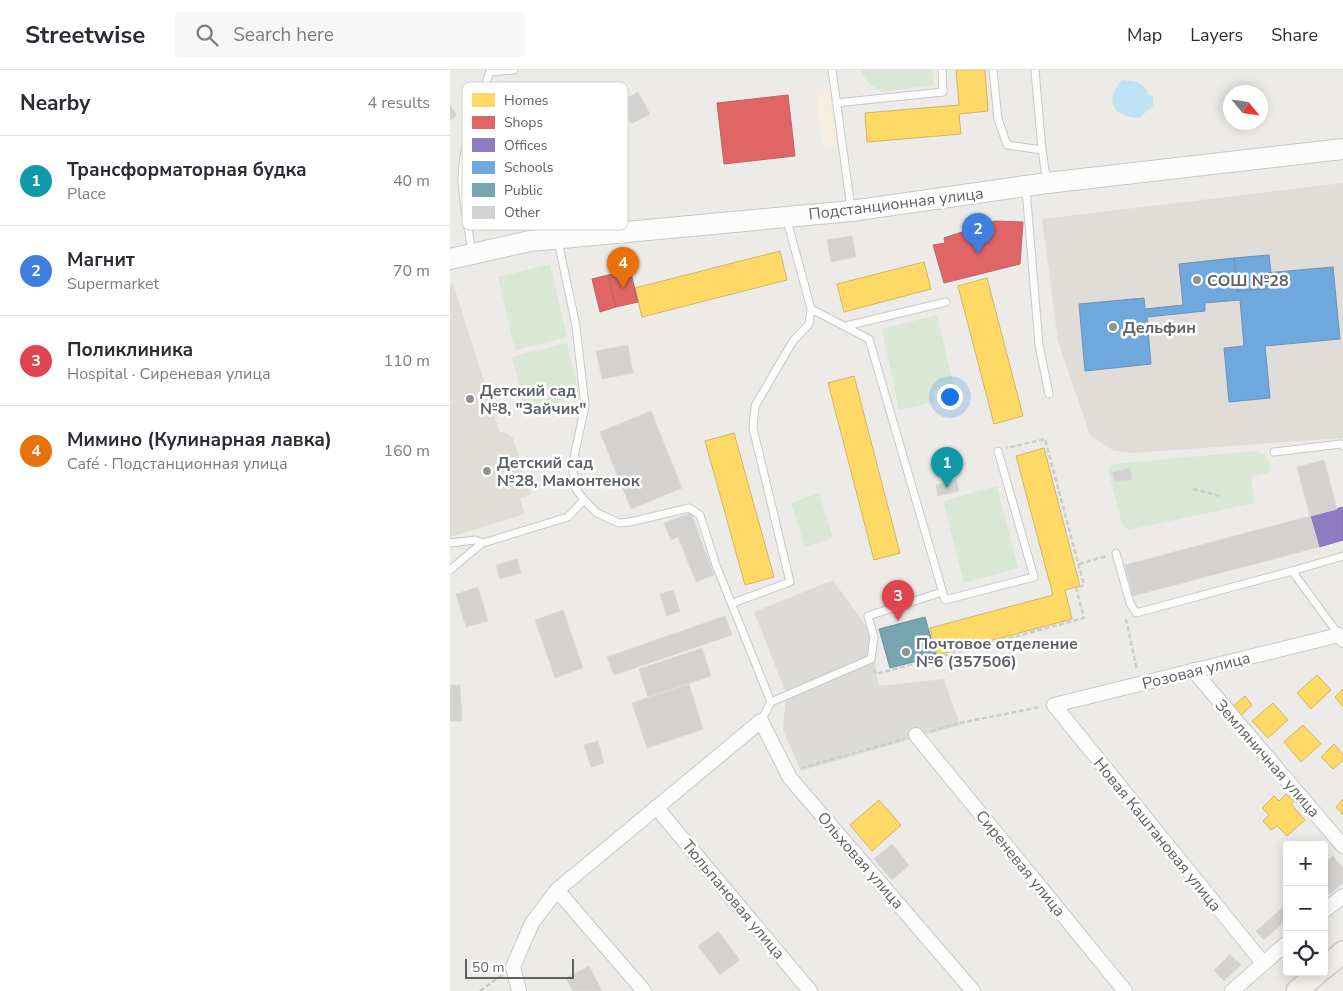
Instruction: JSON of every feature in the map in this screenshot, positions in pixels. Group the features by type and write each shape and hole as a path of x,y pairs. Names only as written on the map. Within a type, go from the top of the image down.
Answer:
{"main road":[{"path":"1328,965 1343,952"},
{"path":"1297,991 1314,976"}],"street":[{"name":"Подстанционная улица","path":"450,259 530,241 851,211 1047,183 1343,149"},
{"name":"Розовая улица","path":"1054,705 1192,670 1341,638"},
{"name":"Земляничная улица","path":"1192,670 1343,846"},
{"name":"Новая Каштановая улица","path":"1054,705 1263,963"},
{"path":"519,991 514,967 532,923 557,890 761,721"},
{"name":"Ольховая улица","path":"761,721 790,778 973,991"},
{"name":"Сиреневая улица","path":"916,735 1125,991"},
{"name":"Тюльпановая улица","path":"656,807 810,991"},
{"path":"557,890 644,991"},
{"path":"1328,908 1343,896"},
{"path":"1232,991 1283,946"}],"lane":[{"path":"490,71 514,70"},
{"path":"832,70 851,211"},
{"path":"836,103 943,92 942,70"},
{"path":"993,70 998,119 1007,145 1042,150"},
{"path":"1034,70 1047,183"},
{"path":"1026,186 1039,345 1049,394"},
{"path":"733,603 790,582 753,428 755,406 793,341 809,324 812,309 787,217"},
{"path":"469,230 472,254"},
{"path":"557,238 576,326 585,406 572,466 576,489 584,500 606,518 619,523 689,508 700,515 716,565 733,603 771,702"},
{"path":"846,326 946,302"},
{"path":"812,309 869,339 945,600"},
{"path":"1274,452 1341,444 1343,446"},
{"path":"945,600 1034,577 998,451"},
{"path":"450,570 482,543 568,517 584,500"},
{"path":"450,542 475,540 482,543"},
{"path":"1116,553 1130,603 1136,613 1343,556"},
{"path":"1292,571 1341,638"},
{"path":"761,721 771,702 871,659 874,637 868,616 942,592 945,600"}],"path":[{"path":"1193,489 1220,496"},
{"path":"1078,564 1116,553"},
{"path":"1136,613 1126,619 1139,684"},
{"path":"480,991 514,967"}],"shaded area":[{"path":"831,86 837,146 822,147 816,88"},
{"name":"СОШ №28","path":"1343,183 1343,438 1134,453 1114,451 1090,435 1058,341 1042,219"},
{"name":"Детский сад №8, \"Зайчик\"","path":"453,283 500,433 504,432 513,438 531,495 520,498 525,514 450,537 450,284"},
{"path":"833,580 874,637 876,674 879,686 944,679 960,725 801,771 783,730 786,693 754,612"}],"green space":[{"path":"862,70 932,70 934,85 882,92 870,84 862,74"},
{"path":"550,264 567,337 515,350 498,277"},
{"path":"937,315 954,387 932,392 934,402 899,410 882,329"},
{"path":"567,343 580,397 525,410 512,357"},
{"path":"1255,451 1266,455 1271,470 1268,473 1251,477 1254,503 1128,530 1122,524 1108,470 1113,464"},
{"path":"997,486 1018,568 964,583 943,501"},
{"path":"819,493 833,538 805,547 791,503"}],"water":[{"path":"1122,80 1138,83 1144,87 1149,95 1153,96 1153,106 1139,118 1122,114 1114,106 1112,101 1113,94"}],"building: Homes":[{"path":"956,70 985,70 988,111 959,114 961,134 867,142 865,113 959,105"},
{"path":"780,251 787,280 642,317 635,288"},
{"path":"924,262 931,289 844,312 837,284"},
{"path":"987,278 1023,416 994,424 958,286"},
{"path":"854,376 900,553 874,560 828,383"},
{"path":"734,433 774,577 745,585 705,441"},
{"path":"1044,448 1080,586 1065,590 1072,619 937,655 930,628 1053,595 1016,456"},
{"path":"1317,675 1331,690 1311,709 1297,693"},
{"path":"1343,689 1343,707 1335,697"},
{"path":"1245,696 1252,705 1240,716 1232,707"},
{"path":"1273,703 1288,720 1268,738 1252,721"},
{"path":"1303,725 1321,744 1301,762 1284,742"},
{"path":"1334,744 1343,754 1343,760 1333,769 1321,757"},
{"path":"1286,794 1294,801 1291,804 1305,820 1287,836 1277,826 1271,830 1263,821 1269,815 1262,808 1274,796 1279,801"},
{"path":"1343,799 1343,815 1336,807"},
{"path":"879,800 901,825 872,851 850,825"}],"building: Shops":[{"path":"788,95 795,156 724,164 717,103"},
{"path":"995,221 1023,222 1020,264 944,283 933,245 945,243 944,238"},
{"path":"630,269 638,302 616,307 608,275"},
{"path":"608,275 616,307 600,312 592,279"}],"building: Offices":[{"path":"1343,507 1343,540 1319,547 1310,516"}],"building: Schools":[{"path":"1269,255 1271,273 1265,273 1267,289 1237,291 1234,258"},
{"path":"1234,258 1237,291 1267,289 1265,273 1333,267 1340,339 1265,346 1270,398 1229,402 1224,348 1244,346 1240,300 1205,303 1205,311 1147,317 1151,364 1085,371 1079,304 1144,298 1145,309 1183,305 1179,264"}],"building: Public":[{"path":"925,617 936,656 890,668 879,629"}],"building: Other":[{"path":"638,92 650,114 631,124 628,118 628,97"},
{"path":"450,105 457,115 450,120"},
{"path":"852,236 856,257 831,262 827,240"},
{"path":"628,345 633,373 602,379 596,351"},
{"path":"651,411 682,488 631,509 600,432"},
{"path":"1324,460 1337,509 1310,516 1297,467"},
{"path":"1130,468 1132,479 1114,482 1112,472"},
{"path":"956,479 959,491 938,496 936,485"},
{"path":"691,513 714,575 696,582 678,537 671,540 664,523"},
{"path":"1310,516 1319,547 1133,596 1125,565"},
{"path":"517,559 521,573 500,579 496,565"},
{"path":"478,587 488,621 466,627 456,594"},
{"path":"673,590 680,611 667,616 660,594"},
{"path":"563,610 583,668 555,678 535,620"},
{"path":"725,616 732,635 614,675 607,657"},
{"path":"702,648 711,676 648,697 639,669"},
{"path":"689,684 703,729 647,748 632,703"},
{"path":"450,685 460,685 462,721 450,721"},
{"path":"598,741 604,763 591,767 584,745"},
{"path":"892,844 909,865 892,880 874,859"},
{"path":"1333,856 1343,868 1343,883 1330,894 1328,892 1328,860"},
{"path":"1282,908 1283,923 1264,940 1256,931"},
{"path":"718,931 740,960 720,975 698,946"},
{"path":"1230,954 1241,965 1224,981 1214,970"},
{"path":"589,966 602,991 573,991 566,978"}],"place":[{"name":"Магнит","path":"978,254"},
{"name":"СОШ №28","path":"1197,280"},
{"name":"Мимино (Кулинарная лавка)","path":"623,288"},
{"name":"Дельфин","path":"1113,327"},
{"name":"Детский сад №8, \"Зайчик\"","path":"470,399"},
{"name":"Детский сад №28, Мамонтенок","path":"487,471"},
{"name":"Трансформаторная будка","path":"947,488"},
{"name":"Поликлиника","path":"898,621"},
{"name":"Почтовое отделение №6 (357506)","path":"906,652"}]}
